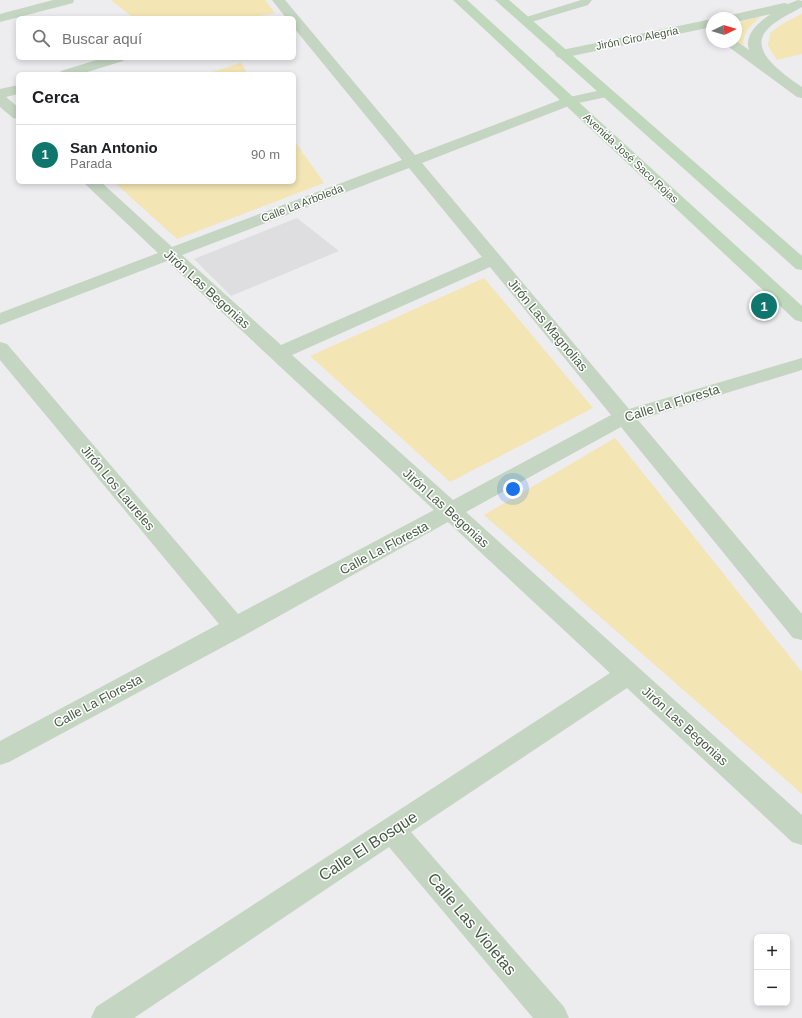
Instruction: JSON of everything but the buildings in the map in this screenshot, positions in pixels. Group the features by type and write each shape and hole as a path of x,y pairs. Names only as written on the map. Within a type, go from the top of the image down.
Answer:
{"main road":[{"name":"Avenida José Saco Rojas","path":"460,0 802,316"},
{"path":"501,0 802,266"}],"street":[{"path":"0,18 68,0"},
{"name":"Jirón Las Magnolias","path":"278,0 289,16"},
{"path":"742,17 800,3"},
{"path":"772,72 757,53 754,44 756,36 760,28 800,3"},
{"name":"Jirón Las Magnolias","path":"296,25 412,161 802,631"},
{"name":"Jirón Ciro Alegria","path":"562,54 706,27"},
{"path":"738,48 802,94"},
{"path":"72,72 112,60"},
{"path":"0,94 16,90"},
{"name":"Calle La Arboleda","path":"0,319 570,101 606,93"},
{"path":"0,99 16,113"},
{"name":"Jirón Las Begonias","path":"93,184 802,833"},
{"path":"278,354 493,259"},
{"name":"Jirón Los Laureles","path":"0,348 236,628"},
{"name":"Calle La Floresta","path":"0,754 451,512 624,417 802,364"},
{"name":"Calle El Bosque","path":"107,1018 628,674"},
{"name":"Calle Las Violetas","path":"392,830 553,1018"}],"lane":[{"path":"524,21 584,3 587,0"}],"shaded area":[{"path":"111,0 265,0 275,13 259,16 131,16"},
{"path":"802,14 802,54 777,60 768,46 770,33 784,23"},
{"path":"761,16 750,26 745,34 743,43 744,48 742,46 742,21"},
{"path":"240,63 247,72 213,72"},
{"path":"296,143 324,183 177,239 116,184 296,184"},
{"path":"297,218 339,251 231,296 194,259"},
{"path":"484,278 593,408 450,482 310,356"},
{"path":"615,438 802,672 802,794 484,515"}],"place":[{"name":"San Antonio","path":"764,306"}]}
